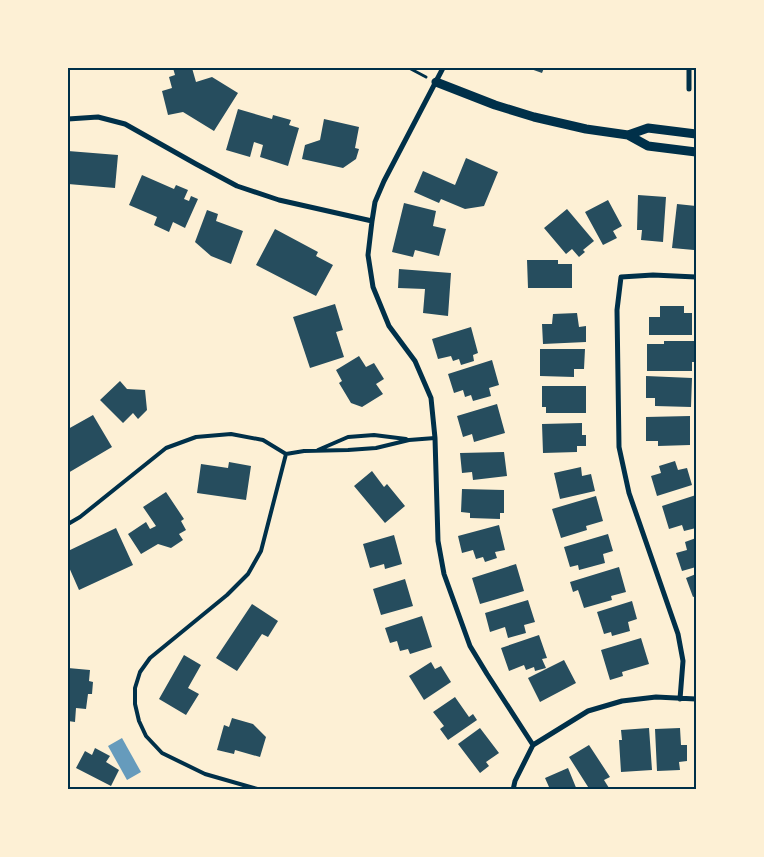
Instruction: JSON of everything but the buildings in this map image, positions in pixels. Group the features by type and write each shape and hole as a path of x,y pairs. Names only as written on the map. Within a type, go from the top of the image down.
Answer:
{"street":[{"path":"443,68 384,180 375,202 368,255 373,287 389,326 415,361 430,398 435,438 438,541 444,574 470,646 533,744"},
{"path":"689,68 689,89"},
{"path":"436,82 495,105 534,117 586,129 628,135 648,146 696,152"},
{"path":"68,120 98,118 125,124 237,186 279,200 372,221"},
{"path":"628,135 648,128 696,134"},
{"path":"680,699 683,661 678,634 629,492 619,447 617,310 621,277 653,275 696,277"},
{"path":"513,790 515,781 533,744 588,711 622,701 656,698 696,699"}],"lane":[{"path":"68,524 80,517 166,448 196,436 231,434 263,440 286,454 376,448 408,440 435,438"},
{"path":"316,451 348,437 374,435 408,440"},
{"path":"261,790 205,774 162,753 146,736 139,721 135,704 135,688 140,672 150,658 227,595 248,574 261,551 286,454"}],"path":[{"path":"409,68 436,82"}],"water":[{"path":"122,738 141,772 127,780 108,746"}]}
